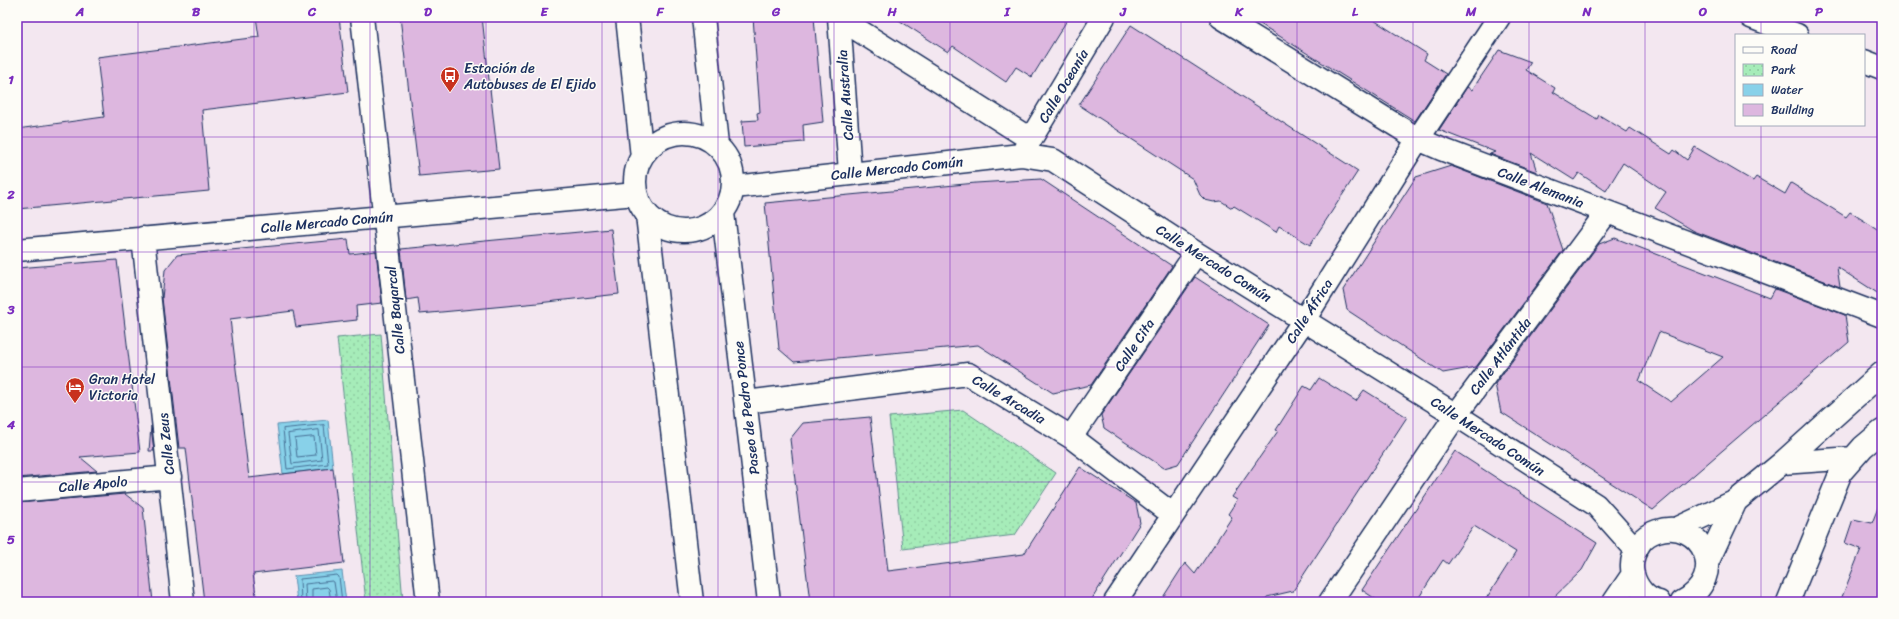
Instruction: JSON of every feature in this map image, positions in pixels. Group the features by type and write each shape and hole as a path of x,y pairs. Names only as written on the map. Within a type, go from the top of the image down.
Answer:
{"street":[{"name":"Calle Bayarcal","path":"362,17 428,602"},
{"path":"627,17 642,157"},
{"path":"703,17 718,145"},
{"name":"Calle Mercado Común","path":"839,17 1026,147 1053,160 1196,253 1456,415 1596,505 1636,550"},
{"name":"Calle Australia","path":"839,17 850,173"},
{"name":"Calle Oceanía","path":"1026,147 1104,17"},
{"name":"Calle Alemania","path":"1221,17 1418,139 1882,316"},
{"name":"Calle África","path":"1115,602 1172,514 1304,320 1418,139 1499,17"},
{"path":"1751,17 1794,34"},
{"path":"1865,61 1882,68"},
{"path":"647,215 660,225 671,229 677,231 694,231 710,224 723,213 730,201 734,187 733,171 727,157 718,145 705,137 691,133 677,133 663,137 651,145 642,157 637,169 635,181 636,194 647,215 692,602"},
{"name":"Calle Mercado Común","path":"734,187 850,173 1026,147"},
{"name":"Calle Mercado Común","path":"17,250 636,194"},
{"name":"Calle Atlántida","path":"1330,602 1456,415 1607,212"},
{"name":"Paseo de Pedro Ponce","path":"723,213 769,602"},
{"name":"Calle Zeus","path":"144,238 183,602"},
{"name":"Calle Cita","path":"1071,437 1196,253"},
{"path":"1676,529 1736,501 1782,463 1882,373"},
{"name":"Calle Arcadia","path":"746,402 968,374 1071,437 1172,514"},
{"path":"1788,602 1841,472 1853,458 1882,431"},
{"path":"1782,463 1853,458"},
{"name":"Calle Apolo","path":"17,491 170,476"},
{"path":"1693,600 1704,582 1708,563 1736,501"},
{"path":"1656,602 1645,595 1637,586 1633,574 1632,562 1636,550 1642,540 1652,532 1664,529 1676,529 1688,533 1697,540 1704,551 1708,563"},
{"path":"1614,602 1633,574"}],"green space":[{"path":"381,334 403,602 366,602 337,338"},
{"path":"963,410 1056,473 1015,535 903,549 889,417"}],"water":[{"path":"328,420 333,468 283,474 277,425"},
{"path":"342,571 346,602 297,602 294,576"}],"building":[{"path":"256,17 339,17 348,92 202,110 209,191 17,209 17,129 104,117 97,57 259,37"},
{"name":"Estación de Autobuses de El Ejido","path":"400,17 482,17 499,169 419,176"},
{"path":"753,17 814,17 823,122 803,125 804,142 744,147 742,121 758,120 757,113 760,112"},
{"path":"894,17 1069,17 1032,77 1016,67 1006,82 953,46 948,52"},
{"path":"1249,17 1369,17 1427,54 1424,60 1446,74 1415,121"},
{"path":"1131,25 1358,171 1310,245 1279,226 1276,232 1234,206 1232,208 1221,201 1214,202 1205,200 1200,195 1193,179 1079,105"},
{"path":"1499,50 1531,62 1526,70 1555,88 1553,92 1597,119 1599,115 1627,132 1630,128 1671,154 1674,150 1687,160 1695,147 1753,181 1756,177 1785,194 1791,183 1846,217 1850,212 1882,232 1882,296 1837,267 1840,287 1694,231 1655,208 1666,192 1623,163 1606,191 1579,173 1574,180 1531,153 1537,172 1490,154 1495,152 1439,130 1467,87 1472,90"},
{"path":"1451,166 1547,203 1563,250 1476,367 1443,373 1347,310 1343,290 1416,177"},
{"path":"1041,179 1172,266 1091,385 1053,393 978,345 794,362 779,349 765,203 976,183"},
{"path":"611,229 619,294 420,314 418,298 406,300 401,249"},
{"path":"1615,238 1770,298 1775,289 1845,315 1849,342 1653,510 1501,412 1495,384 1599,244","holes":["1659,332 1723,357 1671,402 1639,381"]},
{"path":"348,239 350,254 376,251 382,303 356,306 357,320 296,327 293,311 230,319 249,478 333,468 344,563 253,574 257,602 204,602 186,448 179,448 162,298 165,270 177,255"},
{"name":"Gran Hotel Victoria","path":"117,260 140,452 80,457 97,471 17,478 17,268"},
{"path":"1195,277 1269,325 1178,464 1164,468 1104,428 1101,415"},
{"path":"1319,378 1356,401 1364,390 1407,417 1293,591 1267,597 1264,602 1160,602 1185,563 1195,574 1232,517 1228,514 1237,500 1232,497 1278,431 1276,430 1304,386 1311,390"},
{"path":"870,417 888,571 1024,554 1080,467 1136,503 1140,523 1090,602 810,602 790,439 803,423"},
{"path":"151,426 154,451 149,451"},
{"path":"1455,451 1597,543 1582,570 1549,602 1484,602 1516,552 1474,526 1448,564 1443,560 1416,602 1380,602 1362,590"},
{"path":"125,494 143,508 153,602 17,602 17,503"},
{"path":"1881,500 1882,602 1840,602 1861,549 1845,543 1853,519 1872,523"}],"place":[{"name":"Estación de Autobuses de El Ejido","path":"450,93"},
{"name":"Gran Hotel Victoria","path":"75,404"}]}
